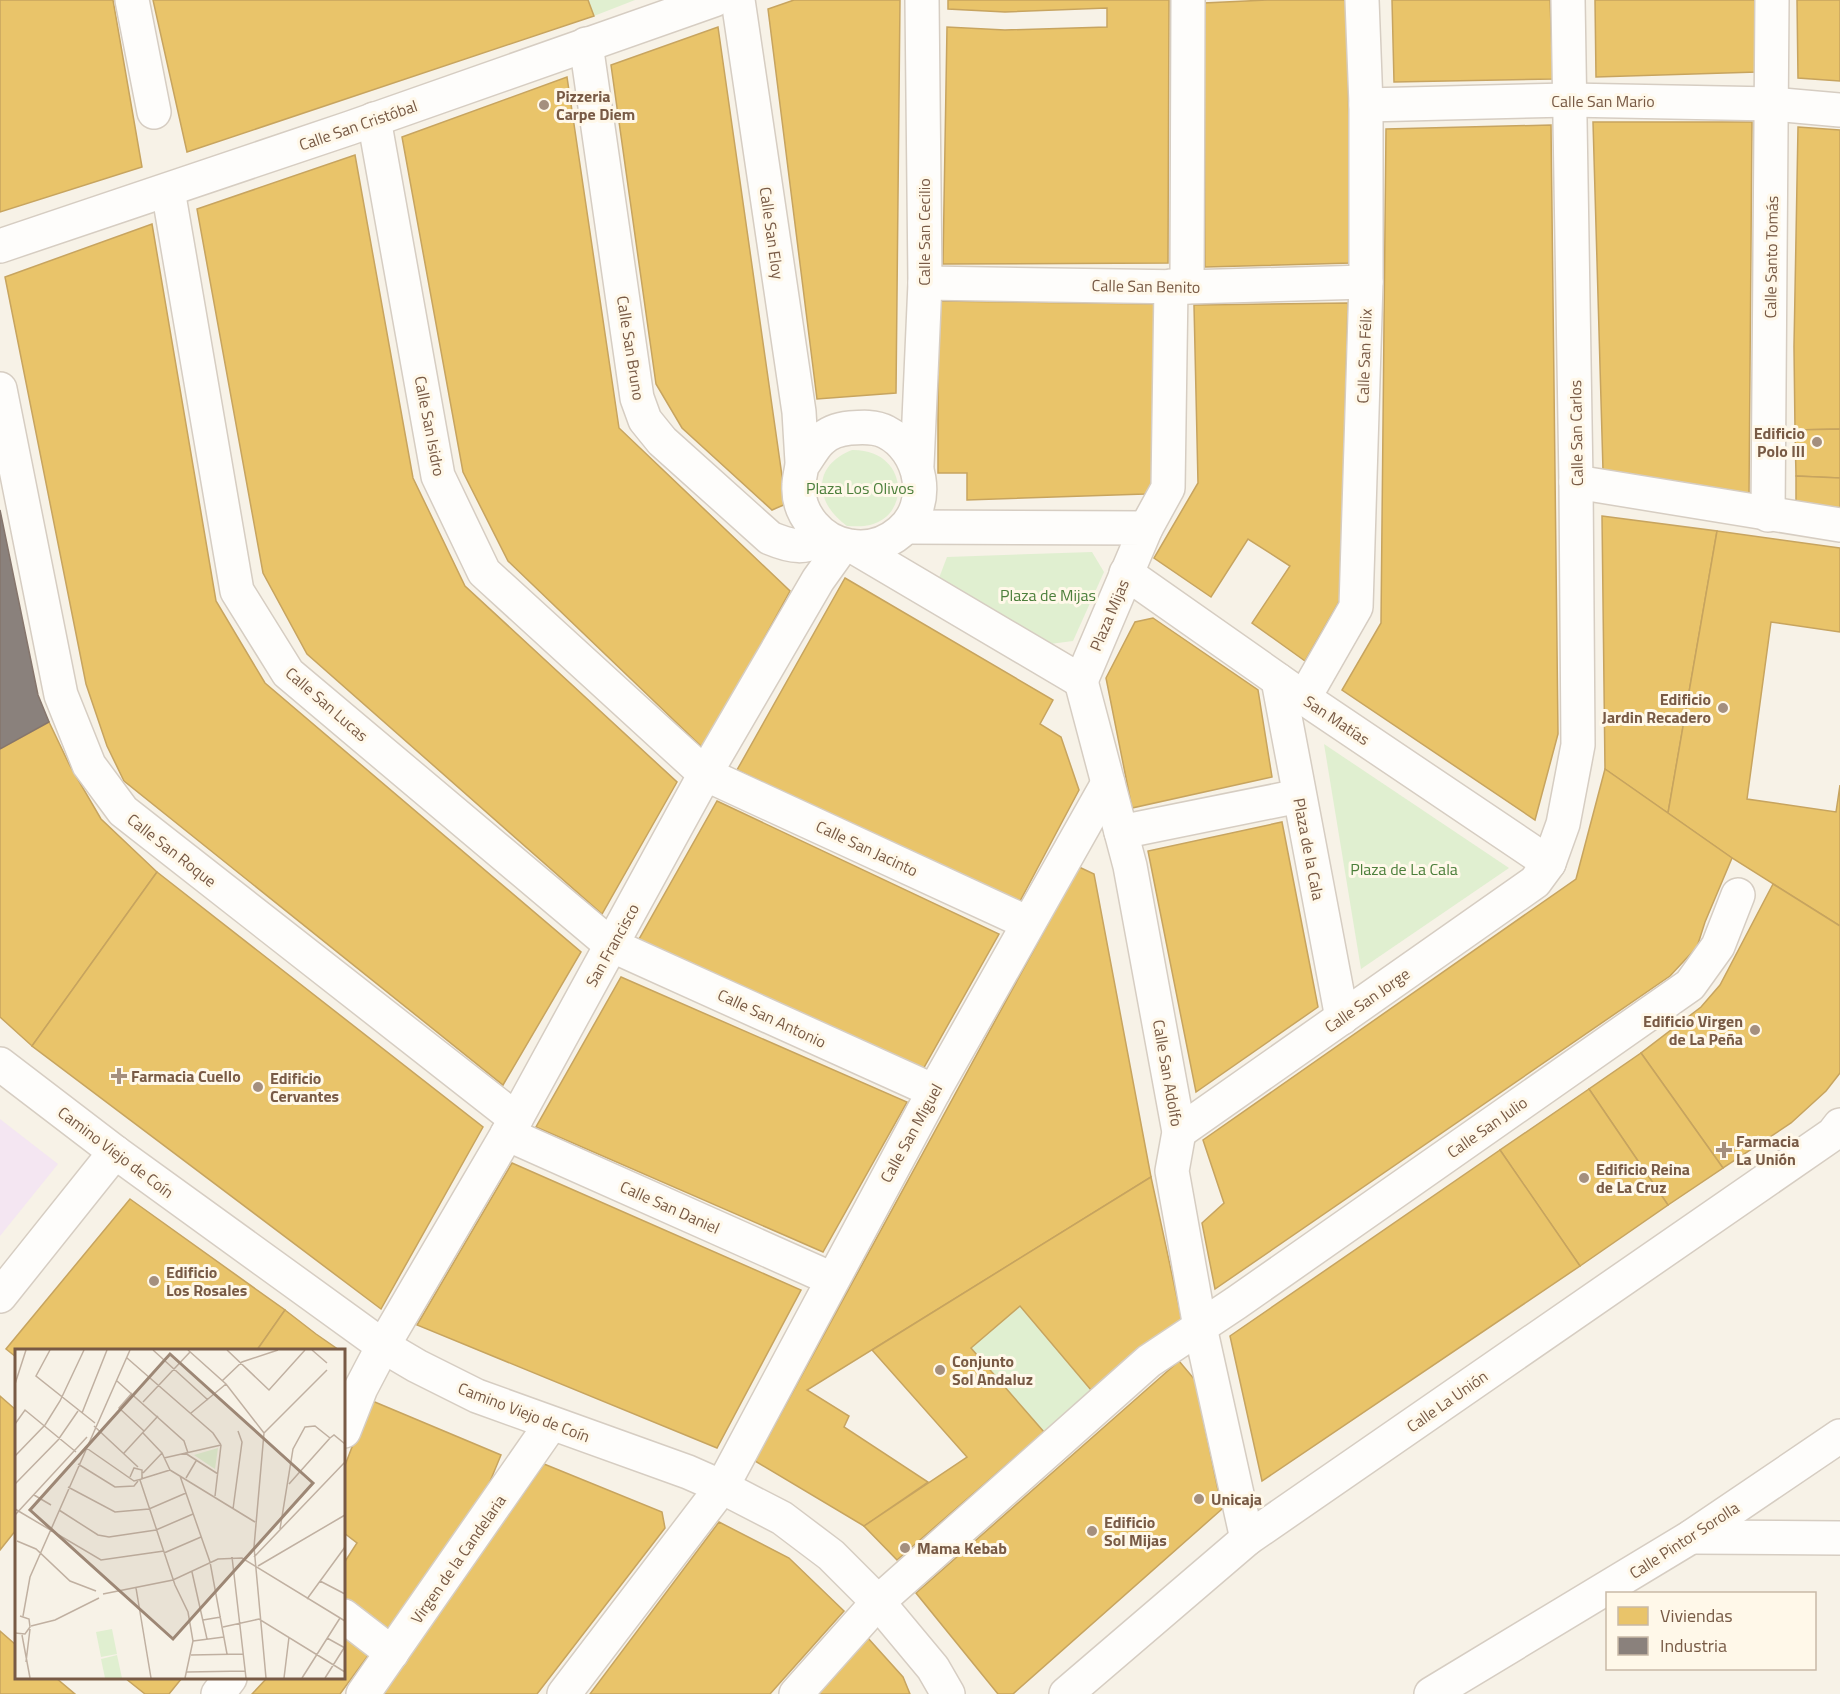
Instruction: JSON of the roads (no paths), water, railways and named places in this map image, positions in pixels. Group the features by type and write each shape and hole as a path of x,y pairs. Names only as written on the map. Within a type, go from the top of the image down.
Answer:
{"street":[{"path":"132,0 154,112"},
{"name":"Calle San Cristóbal","path":"0,246 714,0"},
{"name":"Calle San Eloy","path":"738,0 799,412 802,466"},
{"name":"Calle San Cecilio","path":"916,465 925,283 922,0"},
{"name":"Plaza Mijas","path":"1081,681 1146,528 1168,488 1179,287 1188,0"},
{"name":"Calle San Félix","path":"1291,689 1356,607 1366,282 1366,105 1362,0"},
{"name":"Calle San Carlos","path":"1549,863 1563,824 1578,745 1568,0"},
{"name":"Calle Santo Tomás","path":"1768,514 1773,104 1772,0"},
{"name":"Calle San Bruno","path":"586,44 637,398 645,420 662,441 770,538 791,547 841,544"},
{"name":"Calle San Mario","path":"1366,105 1569,100 1773,104 1840,110"},
{"name":"Calle San Isidro","path":"374,119 438,476 484,572 705,774"},
{"name":"Calle San Lucas","path":"168,190 237,591 288,673 611,945"},
{"name":"Calle San Benito","path":"925,283 1179,287 1366,282"},
{"name":"Calle San Roque","path":"0,389 61,695 89,765 123,812 512,1126"},
{"path":"841,544 863,548 890,540 907,527 913,517 920,497 920,476 905,447 886,432 865,426 839,429 820,440 802,466 798,486 801,505 812,524 841,544 1081,681"},
{"path":"1576,482 1840,525"},
{"path":"907,527 1146,528"},
{"name":"San Francisco","path":"345,1428 361,1388 383,1346 512,1126 705,774 841,544"},
{"name":"San Matías","path":"1126,573 1291,689 1549,863"},
{"name":"Calle San Adolfo","path":"1081,681 1130,866 1179,1132 1172,1172 1200,1327 1247,1539"},
{"name":"Plaza de la Cala","path":"1291,689 1299,796 1342,1018"},
{"name":"Calle San Jacinto","path":"705,774 1028,923"},
{"name":"Calle San Miguel","path":"564,1694 722,1487 934,1091 1108,783"},
{"path":"1122,832 1299,796"},
{"name":"Calle San Jorge","path":"1179,1132 1534,882 1549,863"},
{"name":"Calle San Julio","path":"796,1694 878,1602 1149,1361 1690,986 1718,946 1738,895"},
{"name":"Calle San Antonio","path":"611,945 934,1091"},
{"name":"Camino Viejo de Coín","path":"0,1064 115,1152 383,1346 417,1366 477,1396 688,1472 782,1518 831,1554 878,1602 933,1668 948,1694"},
{"name":"Calle La Unión","path":"1066,1694 1247,1539 1833,1134 1840,1125"},
{"name":"Calle San Daniel","path":"512,1126 832,1279"},
{"path":"0,1296 115,1152"},
{"name":"Virgen de la Candelaria","path":"363,1694 551,1424"},
{"name":"Calle Pintor Sorolla","path":"1431,1694 1691,1537 1840,1436"},
{"path":"1691,1537 1840,1538"},
{"path":"345,1617 392,1653"},
{"path":"218,1694 229,1679"}],"place":[{"name":"Pizzeria Carpe Diem","path":"544,105"},
{"name":"Edificio Polo III","path":"1817,442"},
{"name":"Edificio Jardin Recadero","path":"1723,708"},
{"name":"Edificio Virgen de La Peña","path":"1755,1030"},
{"name":"Farmacia Cuello","path":"119,1076"},
{"name":"Edificio Cervantes","path":"258,1087"},
{"name":"Farmacia La Unión","path":"1724,1150"},
{"name":"Edificio Reina de La Cruz","path":"1584,1178"},
{"name":"Edificio Los Rosales","path":"154,1281"},
{"name":"Conjunto Sol Andaluz","path":"940,1370"},
{"name":"Unicaja","path":"1199,1499"},
{"name":"Edificio Sol Mijas","path":"1092,1531"},
{"name":"Mama Kebab","path":"905,1548"}],"park label":[{"name":"Plaza Los Olivos","path":"860,488"},
{"name":"Plaza de Mijas","path":"1048,595"},
{"name":"Plaza de La Cala","path":"1404,869"}]}
